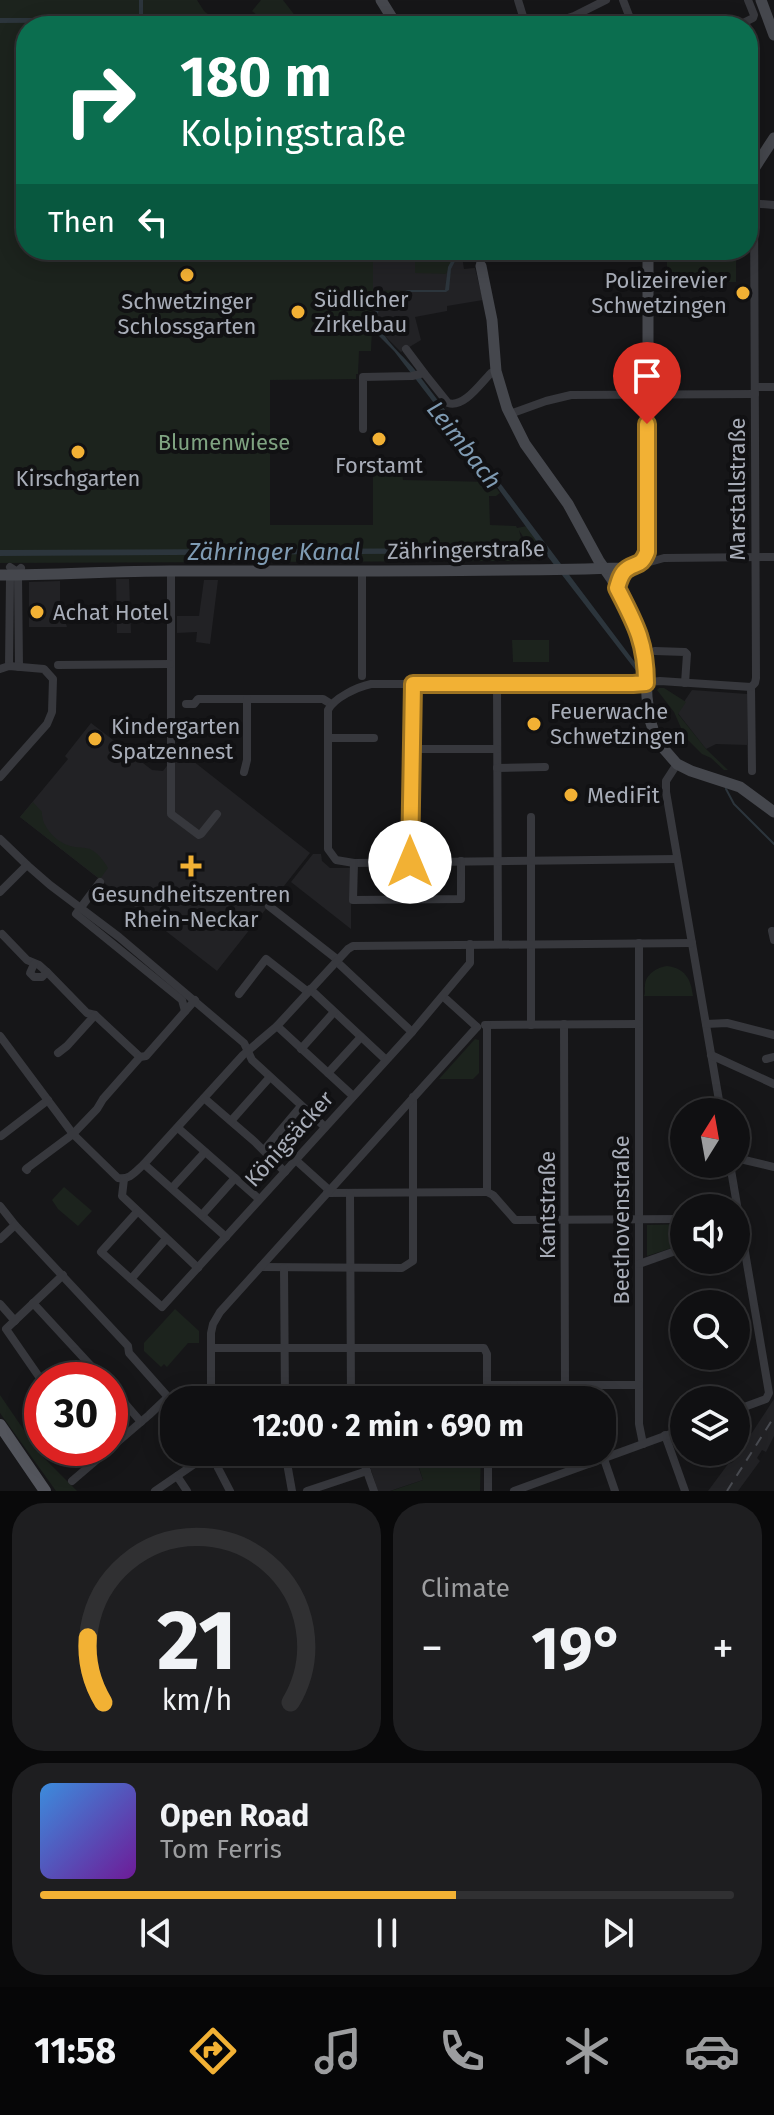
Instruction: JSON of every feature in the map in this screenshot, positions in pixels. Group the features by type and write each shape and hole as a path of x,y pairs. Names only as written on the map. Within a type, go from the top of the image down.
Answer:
{"main road":[{"path":"761,0 774,35"},
{"path":"758,163 774,138"},
{"path":"617,588 621,576 646,556 648,547 648,260"},
{"path":"481,266 492,320 496,371 510,414 525,444 568,504 642,638 650,720 657,741 677,764 729,782 772,805"},
{"path":"580,568 590,544"},
{"name":"Zähringerstraße","path":"11,571 362,571 633,566"},
{"path":"0,1425 45,1491"}],"street":[{"path":"574,16 606,0"},
{"path":"480,260 481,266"},
{"name":"Marstallstraße","path":"752,771 751,687 756,678 753,260"},
{"path":"406,349 418,374 454,405 496,371"},
{"path":"363,429 363,377 418,374"},
{"path":"510,414 571,395 774,387"},
{"path":"633,566 664,558 774,557"},
{"path":"11,571 19,667"},
{"path":"0,777 40,733 52,712 52,675 44,669 4,668 11,571"},
{"path":"171,571 171,814 199,835 217,814"},
{"path":"362,571 362,676"},
{"path":"655,651 687,654 685,683"},
{"path":"58,665 170,664"},
{"path":"677,859 354,863 336,860 328,849 328,710 331,704 361,686 660,681 751,687"},
{"path":"410,862 413,684"},
{"path":"497,684 498,944"},
{"path":"186,704 194,704 198,699 323,699 331,704"},
{"path":"244,772 247,760 247,699"},
{"path":"328,738 374,738"},
{"path":"411,749 497,749"},
{"path":"677,764 665,785 719,1098"},
{"path":"497,768 545,767"},
{"path":"531,817 531,1025"},
{"path":"0,839 50,885 244,1043 252,1060 325,1127"},
{"path":"354,863 353,900 461,899 461,861"},
{"path":"0,892 27,865"},
{"path":"100,882 76,914 182,1000 185,1011"},
{"path":"269,906 337,960 412,1032"},
{"path":"2,934 47,972 78,1005 95,1015 140,1057"},
{"name":"Beethovenstraße","path":"639,943 639,1385 643,1444"},
{"path":"0,1036 73,1134 118,1178 124,1179 144,1164 243,1055 277,1026 337,960 357,945 692,943"},
{"name":"Königsäcker","path":"137,1212 101,1252 162,1307 412,1032 470,963 470,944"},
{"path":"239,994 266,959 309,990 385,1059"},
{"path":"446,999 477,1027"},
{"path":"27,1170 73,1134 195,1000"},
{"path":"301,1049 334,1012"},
{"path":"58,1053 95,1015"},
{"path":"706,1024 727,1023 774,1035"},
{"name":"Kantstraße","path":"564,1024 565,1385"},
{"path":"211,1386 211,1333 216,1318 477,1027 639,1024"},
{"path":"487,1025 487,1192"},
{"path":"277,1026 353,1096"},
{"name":"Königsäcker","path":"328,1073 361,1037"},
{"path":"711,1055 774,1084"},
{"path":"231,1121 270,1077"},
{"path":"261,1267 402,1268 413,1261 413,1097"},
{"path":"204,1098 285,1172"},
{"path":"1,1136 48,1100"},
{"name":"Königsäcker","path":"264,1150 301,1106"},
{"path":"178,1128 259,1199"},
{"path":"172,1188 205,1152"},
{"path":"750,1161 774,1167"},
{"path":"299,1163 328,1191 487,1192 515,1220 670,1219"},
{"path":"144,1164 226,1237"},
{"name":"Königsäcker","path":"202,1215 235,1178"},
{"path":"124,1179 122,1196 198,1268"},
{"path":"350,1193 351,1386"},
{"path":"0,1206 128,1346 129,1353 168,1397 128,1431"},
{"path":"0,1239 15,1225"},
{"path":"131,1279 166,1239"},
{"path":"639,1264 670,1253"},
{"path":"284,1268 285,1386"},
{"path":"747,1274 769,1395 750,1405"},
{"path":"29,1362 6,1329 63,1275"},
{"path":"33,1303 87,1362"},
{"path":"0,1304 15,1321"},
{"path":"211,1348 478,1347 487,1352 487,1385 639,1385"},
{"path":"128,1407 141,1422"},
{"path":"616,1454 670,1433"},
{"path":"665,1435 685,1491"},
{"path":"72,1481 86,1466"},
{"path":"156,1491 192,1466"},
{"path":"217,1466 230,1491"},
{"path":"288,1466 292,1491"},
{"path":"365,1466 374,1491"},
{"path":"488,1466 488,1491"},
{"path":"514,1491 534,1488 587,1466"},
{"path":"606,1466 615,1491"},
{"path":"307,1491 367,1471"},
{"path":"177,1476 187,1491"}],"shaded area":[{"path":"373,260 463,260 464,269 475,268 483,300 447,306 447,311 415,317 421,340 401,352 382,333 373,332"},
{"path":"116,579 129,579 131,633 117,633"},
{"path":"204,580 218,580 210,644 196,642 197,632 177,633 177,616 199,616"},
{"path":"60,581 60,606 67,627 29,627 29,582"},
{"path":"692,690 747,694 747,745 716,744 706,749 677,712"},
{"name":"Gesundheitszentren Rhein-Neckar","path":"91,723 152,770 163,771 179,750 310,853 217,971 20,817 68,759 65,756"},
{"path":"313,854 321,854 322,861 330,868 351,868 351,929 291,882"},
{"path":"774,1399 774,1436 766,1452 762,1450 757,1458 760,1461 738,1491 708,1491 727,1466 750,1466 750,1436"},
{"path":"370,1466 418,1466 423,1480 390,1491 378,1491"}],"green space":[{"name":"Schwetzinger Schlossgarten","path":"0,0 197,0 210,16 16,16 16,260 373,260 373,290 406,291 373,305 371,351 359,351 356,379 270,380 270,525 373,525 373,461 383,461 384,464 401,464 403,480 492,482 500,493 489,496 490,525 527,526 543,550 528,550 519,530 523,559 517,561 0,563"},
{"path":"261,0 283,0 295,16 258,16 252,11"},
{"path":"452,260 446,274 415,273 415,261"},
{"path":"667,260 736,260 736,282 667,282"},
{"path":"512,640 549,640 549,662 513,662"},
{"path":"659,688 686,702 678,714 706,749 728,770 702,754 685,737 674,712 657,690"},
{"path":"33,802 55,837 70,846 90,849 100,857 108,868 100,879 20,817"},
{"path":"667,966 686,975 693,996 644,996 650,975"},
{"path":"475,1039 479,1040 479,1073 473,1079 439,1079"},
{"path":"64,1187 92,1211 78,1226 52,1200"},
{"path":"670,1224 670,1249 647,1256 647,1225"},
{"path":"175,1309 199,1331 199,1343 188,1343 167,1367 164,1364 161,1367 144,1351 144,1343"},
{"path":"0,1395 24,1430 24,1446 0,1413"},
{"path":"38,1466 52,1466 77,1491 56,1491"},
{"path":"418,1466 481,1466 480,1491 391,1491 423,1480"}],"water":[{"path":"139,0 143,0 143,16 139,15"},
{"path":"0,18 16,18 16,23 0,23"},
{"name":"Zähringer Kanal","path":"452,260 456,260 446,292 411,292 382,303 378,312 381,330 415,370 637,665 637,672 545,553 0,556 0,550 543,550 470,450 394,351 378,335 376,302 408,290 445,290"}],"waterway":[{"name":"Leimbach","path":"726,789 734,804 774,844"}],"railway":[{"path":"727,1491 774,1417"}],"place":[{"name":"Schwetzinger Schlossgarten","path":"187,275"},
{"name":"Polizeirevier Schwetzingen","path":"743,293"},
{"name":"Südlicher Zirkelbau","path":"298,312"},
{"name":"Forstamt","path":"379,439"},
{"name":"Kirschgarten","path":"78,452"},
{"name":"Achat Hotel","path":"37,612"},
{"name":"Feuerwache Schwetzingen","path":"534,724"},
{"name":"Kindergarten Spatzennest","path":"95,739"},
{"name":"MediFit","path":"571,795"},
{"name":"Gesundheitszentren Rhein-Neckar","path":"191,866"}],"route":[{"path":"410,862 413,684 646,683 642,638 617,588 628,567 638,565 647,552 647,424"}],"park label":[{"name":"Blumenwiese","path":"224,442"}]}
